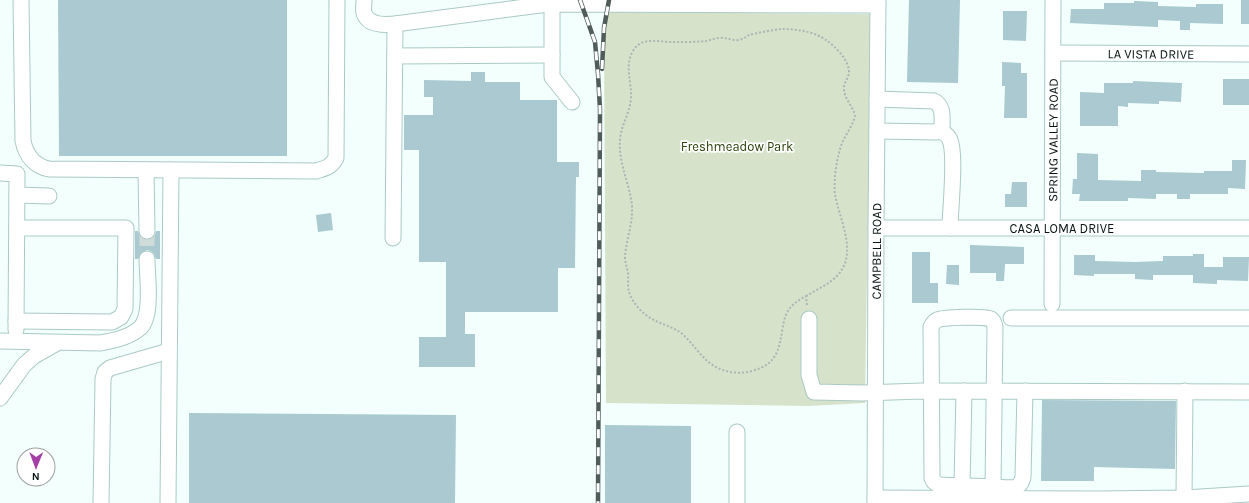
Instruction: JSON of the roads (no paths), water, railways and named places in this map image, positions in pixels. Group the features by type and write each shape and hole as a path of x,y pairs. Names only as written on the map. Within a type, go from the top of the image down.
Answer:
{"street":[{"path":"21,0 23,141 25,150 40,167 49,169 316,171 326,168 332,164 336,158 337,0"},
{"path":"364,0 364,13 368,19 382,25 552,4 679,2 878,3"},
{"name":"SPRING VALLEY ROAD","path":"1052,304 1053,0"},
{"name":"CAMPBELL ROAD","path":"875,500 878,3"},
{"path":"552,4 552,78 572,102"},
{"path":"393,238 395,24"},
{"name":"LA VISTA DRIVE","path":"1053,53 1249,54"},
{"path":"395,56 552,56"},
{"path":"877,99 934,101 938,103 942,111 942,127 937,132 877,131"},
{"path":"939,130 949,137 952,145 953,183 950,228"},
{"path":"146,170 147,231"},
{"path":"168,503 171,170"},
{"path":"0,173 17,174 16,342"},
{"path":"17,195 49,196"},
{"path":"16,321 112,322 121,317 125,309 126,228 17,228"},
{"name":"CASA LOMA DRIVE","path":"876,228 1249,228"},
{"path":"0,341 100,343 114,340 140,328 145,321 148,311 147,259"},
{"path":"993,487 995,391 994,321 990,318 982,317 942,319 933,323 931,327 932,478 934,482 939,485 993,487 1018,486 1021,483 1023,477 1025,391"},
{"path":"1011,318 1249,318"},
{"path":"809,319 809,375 814,392 932,390 1249,392"},
{"path":"0,398 24,365 34,356 58,342"},
{"path":"101,503 103,380 105,372 110,368 169,351"},
{"path":"962,486 964,391"},
{"path":"1184,498 1185,391"},
{"path":"737,432 737,503"},
{"path":"875,500 1184,498 1249,494"}],"tunnel":[{"path":"147,231 147,259"}],"railway":[{"path":"580,0 595,42 600,109 598,503"},
{"path":"602,69 604,28 609,0"}],"park label":[{"name":"Freshmeadow Park","path":"737,146"}]}
